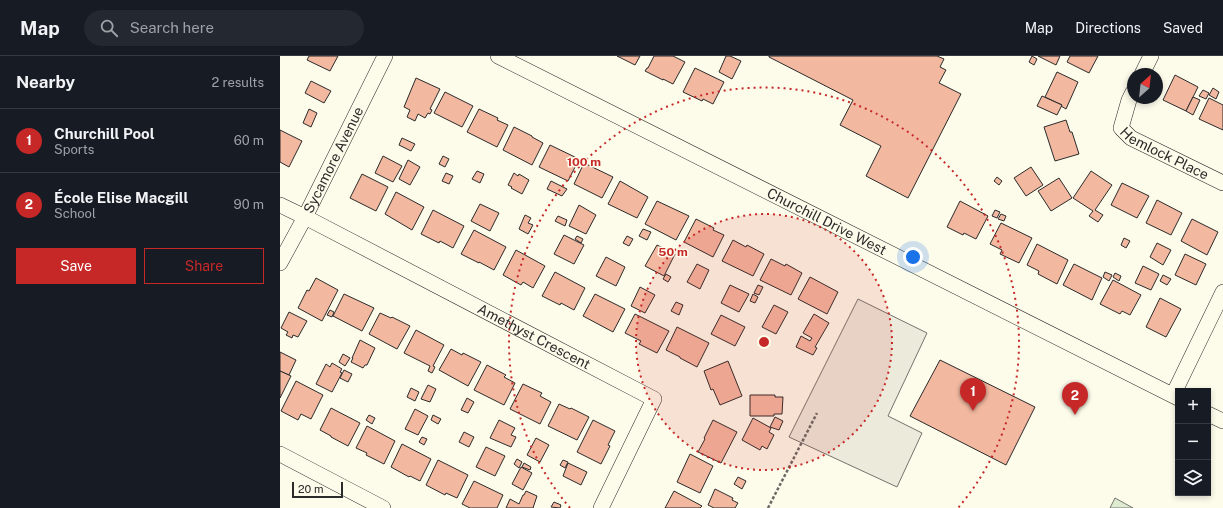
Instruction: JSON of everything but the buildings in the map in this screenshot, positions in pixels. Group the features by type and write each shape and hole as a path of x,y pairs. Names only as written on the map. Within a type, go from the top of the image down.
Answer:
{"street":[{"name":"Sycamore Avenue","path":"280,264 306,217 385,56"},
{"name":"Churchill Drive West","path":"498,56 1175,397"},
{"path":"1145,68 1150,56"},
{"name":"Hemlock Place","path":"1128,104 1121,128 1131,138 1223,183"},
{"path":"280,205 306,217"},
{"name":"Amethyst Crescent","path":"306,217 654,399 601,508"},
{"path":"1179,388 1223,292"},
{"path":"1211,415 1223,421"},
{"path":"280,454 383,508"}],"path":[{"path":"768,508 817,413"}],"green space":[{"path":"1115,498 1133,508 1110,508"}],"shaded area":[{"path":"858,299 927,333 888,416 922,433 897,487 789,437"}],"place":[{"name":"Churchill Pool","path":"973,411"},
{"name":"École Elise Macgill","path":"1075,415"}]}
